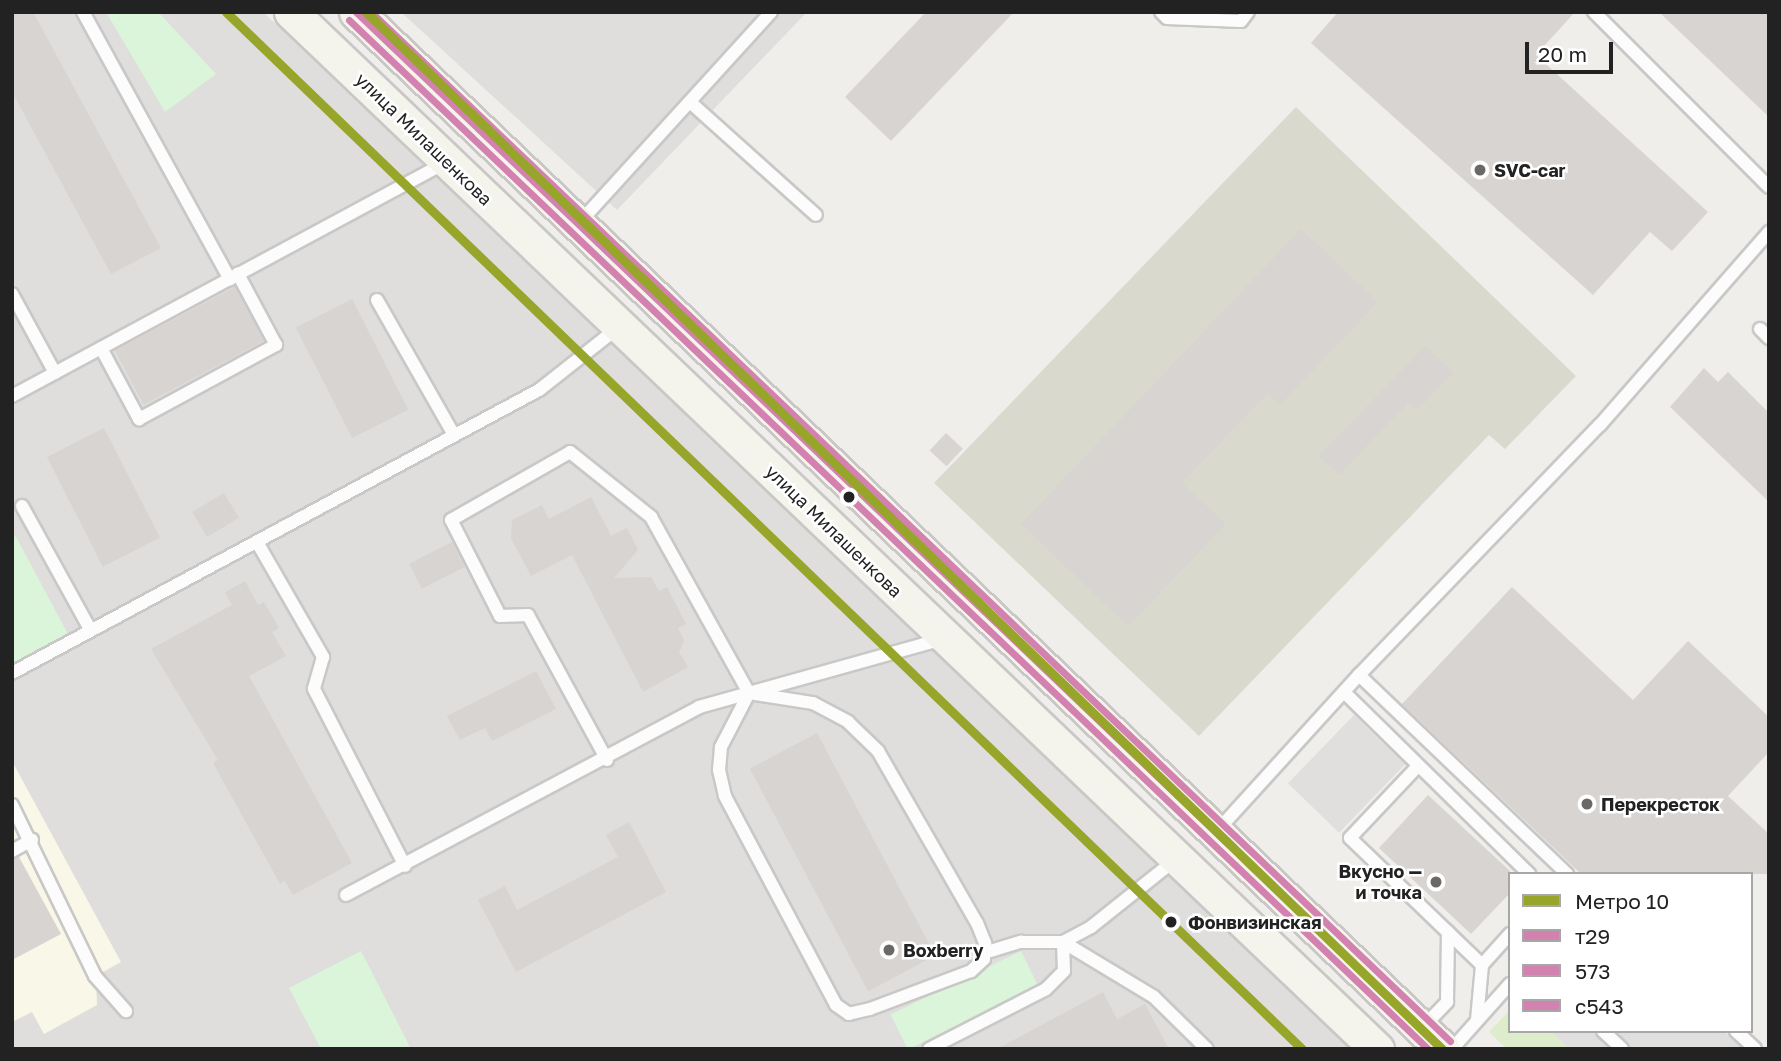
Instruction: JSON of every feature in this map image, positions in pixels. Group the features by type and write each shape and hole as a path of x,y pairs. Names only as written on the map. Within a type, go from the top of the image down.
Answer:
{"main road":[{"name":"улица Милашенкова","path":"291,12 1377,1049"},
{"path":"361,14 1432,1039"}],"lane":[{"path":"83,12 234,277 276,345 139,419 101,348"},
{"path":"580,222 771,12"},
{"path":"1161,12 1167,18 1241,21 1248,12"},
{"path":"1594,12 1769,187"},
{"path":"690,102 816,215"},
{"path":"12,396 447,161"},
{"path":"1216,831 1359,675 1600,425 1769,232"},
{"path":"12,294 55,373"},
{"path":"377,300 454,435"},
{"path":"12,673 540,390 620,326"},
{"path":"607,760 528,615 500,616 451,520 570,452 651,517 749,693"},
{"path":"22,506 90,629"},
{"path":"257,542 323,657 314,689 405,866"},
{"path":"346,895 607,760 699,707 946,638"},
{"path":"1359,675 1565,872"},
{"path":"1344,692 1528,872"},
{"path":"749,693 721,747 719,771 725,796 836,1005 849,1014 870,1009 971,971 984,953 1021,942 1063,942 1091,927 1177,858"},
{"path":"749,693 813,703 848,722 878,751 977,923 984,953"},
{"path":"1419,766 1350,838 1482,965"},
{"path":"12,805 32,840 95,976 126,1011"},
{"path":"12,851 32,840"},
{"path":"1432,1039 1447,1002 1448,932"},
{"path":"1477,1020 1482,965 1508,936"},
{"path":"929,1049 1046,989 1064,971 1063,942"},
{"path":"1063,942 1154,997 1207,1049"},
{"path":"1452,1049 1508,987"},
{"path":"1606,1033 1622,1049"},
{"path":"1738,1033 1755,1049"}],"shaded area":[{"path":"12,12 263,12 1351,1049 12,1049"},
{"path":"401,12 807,12 617,210"},
{"path":"1296,107 1576,376 1505,449 1489,435 1199,736 934,483"},
{"path":"1354,715 1405,764 1339,833 1288,783"},
{"path":"12,761 121,962 96,976 97,1005 44,1034 32,1012 12,1022"},
{"path":"1553,1033 1726,1033 1743,1049 1569,1049"}],"green space":[{"path":"106,12 158,12 216,74 165,112"},
{"path":"15,535 70,638 12,671 12,550"},
{"path":"361,951 411,1049 321,1049 289,988"},
{"path":"1021,951 1038,986 909,1049 891,1015"},
{"path":"1508,1012 1508,1033 1553,1033 1569,1049 1507,1049 1489,1032"}],"building":[{"path":"12,12 33,12 161,248 111,274 12,92"},
{"path":"926,12 1014,12 891,141 845,97"},
{"path":"1338,12 1575,12 1536,55 1708,212 1672,251 1650,232 1593,295 1311,43"},
{"path":"1659,12 1769,12 1769,117"},
{"path":"1301,229 1378,302 1280,405 1268,393 1182,483 1226,524 1128,626 1021,524"},
{"path":"235,287 264,341 144,405 115,351"},
{"path":"352,299 408,409 352,438 296,328"},
{"path":"1425,346 1453,373 1417,410 1408,403 1339,475 1319,456"},
{"path":"1704,368 1718,382 1728,372 1769,413 1769,502 1670,407"},
{"path":"104,428 160,538 103,567 47,457"},
{"path":"946,433 963,449 946,466 930,451"},
{"path":"224,493 239,518 207,537 192,512"},
{"path":"591,497 611,536 627,528 638,550 614,578 651,577 659,591 667,587 686,624 678,628 684,640 679,652 688,667 643,692 572,555 531,576 511,538 512,520 542,505 549,519"},
{"path":"452,542 465,567 422,589 409,564"},
{"path":"245,581 258,605 264,602 279,628 272,632 286,656 249,676 352,863 293,895 285,881 280,884 213,763 218,760 151,649 232,605 225,592"},
{"path":"1512,587 1633,700 1688,641 1769,717 1769,752 1728,796 1769,834 1769,874 1579,872 1402,704"},
{"path":"536,671 556,709 492,741 485,728 460,740 447,716"},
{"path":"817,733 935,956 868,991 750,769"},
{"path":"1428,795 1510,871 1508,895 1471,934 1379,848"},
{"path":"629,822 666,892 516,972 478,900 505,886 517,910 618,857 606,835"},
{"path":"19,857 61,934 12,960 12,860"},
{"path":"1103,992 1117,1019 1145,1004 1169,1049 997,1049"}],"metro line":[{"name":"10","path":"226,12 1302,1049"},
{"name":"10","path":"366,12 1442,1049"}],"transit line":[{"name":"т29","path":"356,12 1443,1049"},
{"name":"с543","path":"371,12 1450,1041"},
{"name":"573","path":"349,20 1428,1049"}],"place":[{"name":"SVC-car","path":"1480,170"},
{"name":"Перекресток","path":"1587,804"},
{"name":"Вкусно — и точка","path":"1436,882"},
{"name":"Фонвизинская","path":"1171,922"},
{"name":"Boxberry","path":"889,950"}]}
